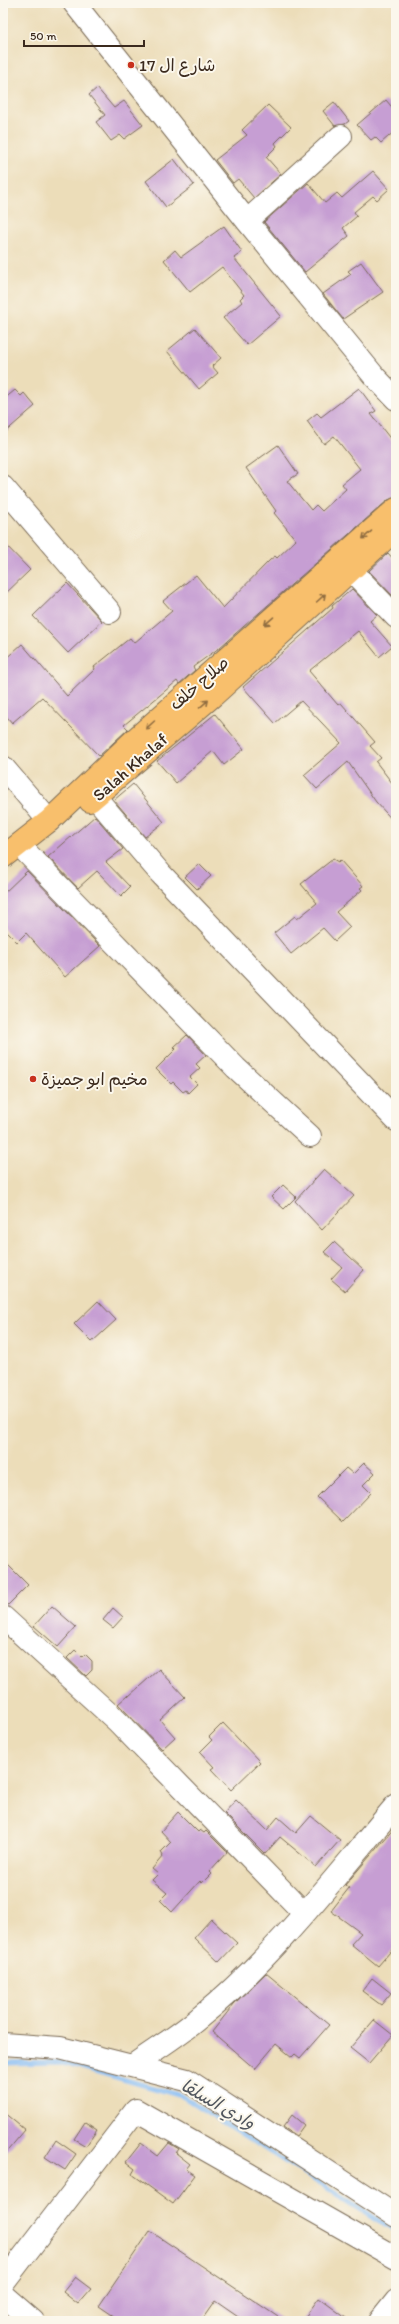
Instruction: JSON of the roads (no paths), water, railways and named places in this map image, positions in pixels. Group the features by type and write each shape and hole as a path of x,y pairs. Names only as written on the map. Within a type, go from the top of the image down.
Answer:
{"main road":[{"name":"صلاح خلف","path":"3,857 49,821 145,730 396,509"},
{"name":"Salah Khalaf","path":"3,873 26,852 95,797 214,695 352,571 396,529"}],"street":[{"path":"74,3 247,221 374,376 396,399"},
{"path":"247,221 341,136"},
{"path":"3,488 110,612"},
{"path":"352,571 396,617"},
{"path":"3,767 49,821"},
{"path":"95,797 161,874 396,1120"},
{"path":"26,852 236,1068 310,1136"},
{"path":"3,1617 117,1721 304,1913"},
{"path":"132,2066 199,2019 240,1981 304,1913 396,1804"},
{"path":"3,2044 60,2048 187,2080 396,2216"},
{"path":"3,2283 136,2110 396,2258"},
{"path":"3,2296 33,2321"},
{"path":"380,2321 396,2301"}],"waterway":[{"name":"وادي السلقا","path":"3,2063 63,2062 182,2096 396,2232"}],"place":[{"name":"شارع ال 17","path":"131,65"},
{"name":"مخيم ابو جميزة","path":"33,1079"}]}
